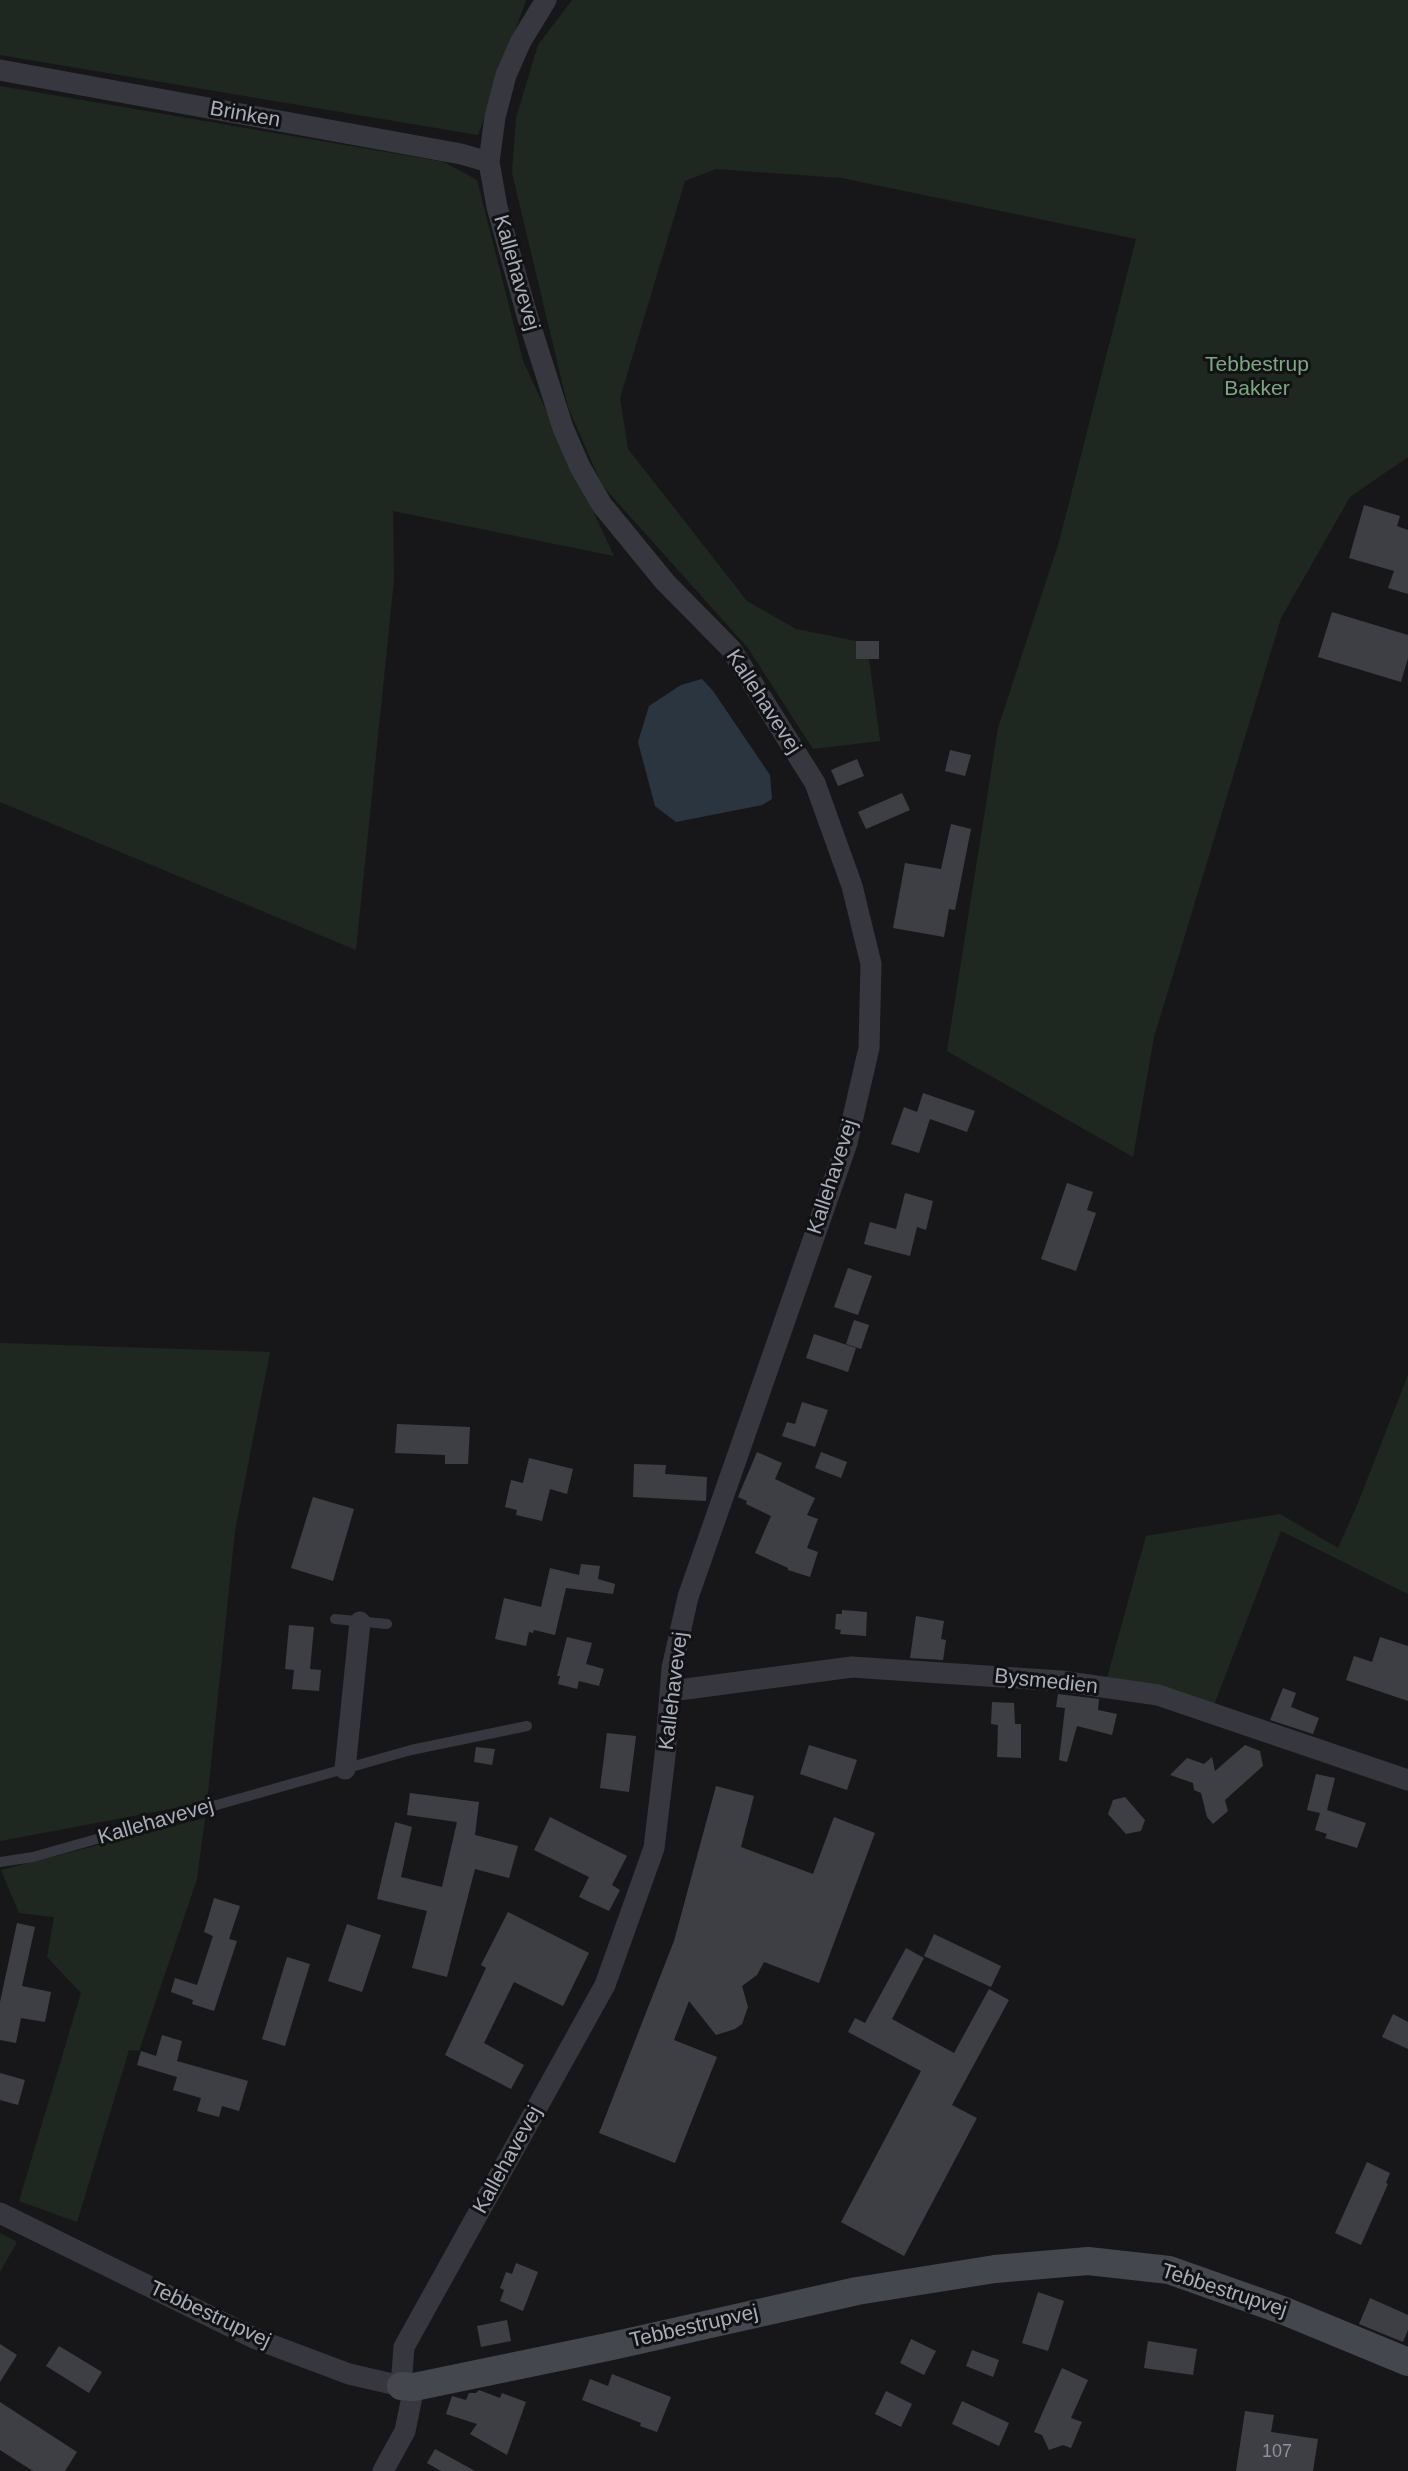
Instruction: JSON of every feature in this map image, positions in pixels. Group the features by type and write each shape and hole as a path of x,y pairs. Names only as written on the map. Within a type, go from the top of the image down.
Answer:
{"street":[{"name":"Kallehavevej","path":"383,2471 405,2431 407,2386 404,2347 605,1985 654,1848 672,1668 688,1597 847,1143 869,1048 871,964 852,885 815,783 731,649 665,582 602,505 580,467 563,428 527,315 497,207 489,162 495,117 506,75 521,41 546,0"},
{"name":"Brinken","path":"0,70 461,154 489,162"},
{"path":"345,1769 360,1622"},
{"name":"Bysmedien","path":"671,1692 852,1667 1061,1681 1158,1695 1408,1780"},
{"name":"Tebbestrupvej","path":"0,2213 256,2339 349,2374 407,2386 612,2346 856,2291 996,2269 1088,2261 1169,2270 1282,2310 1408,2362"}],"lane":[{"path":"334,1618 387,1624"},
{"name":"Kallehavevej","path":"0,1862 33,1857 411,1750 527,1726"}],"green space":[{"path":"0,0 526,0 478,135 0,55"},
{"name":"Tebbestrup Bakker","path":"572,0 1408,0 1408,457 1350,497 1281,618 1154,1037 1133,1157 947,1051 998,728 1059,542 1136,239 842,178 716,169 685,181 620,398 628,449 747,601 796,629 856,641 856,659 869,659 880,741 813,749 748,648 602,485 568,407 512,173 516,118 538,45"},
{"path":"0,86 444,162 477,180 523,361 614,556 393,511 394,580 356,950 0,802"},
{"path":"0,1343 270,1352 235,1531 207,1802 0,1841"},
{"path":"1408,1375 1408,1594 1281,1531 1214,1705 1107,1678 1146,1536 1280,1514 1338,1548"},
{"path":"205,1818 197,1879 139,2051 129,2050 77,2222 19,2201 81,1993 47,1957 54,1917 19,1913 1,1870"},
{"path":"0,2233 17,2242 0,2272"}],"shaded area":[{"path":"702,679 713,691 770,775 772,799 762,805 676,822 655,806 638,742 649,706 681,685"}],"building":[{"path":"1364,505 1400,516 1397,526 1408,530 1408,594 1388,588 1394,571 1349,558"},
{"path":"1332,612 1408,635 1408,658 1401,682 1318,657"},
{"path":"856,641 879,641 879,659 856,659"},
{"path":"950,750 971,755 965,776 945,771"},
{"path":"857,759 864,776 838,786 831,770"},
{"path":"902,793 910,810 866,829 858,812"},
{"path":"951,824 971,829 955,910 949,909 944,937 893,928 905,863 941,869"},
{"path":"923,1093 975,1111 967,1132 930,1119 919,1153 891,1144 904,1107 917,1112"},
{"path":"1067,1183 1093,1192 1087,1210 1096,1213 1076,1271 1041,1259"},
{"path":"905,1193 933,1201 926,1230 917,1227 910,1256 864,1244 870,1222 896,1229"},
{"path":"848,1268 872,1276 858,1315 834,1307"},
{"path":"854,1320 869,1325 861,1349 846,1344"},
{"path":"814,1334 856,1348 848,1372 806,1358"},
{"path":"802,1402 828,1410 815,1447 782,1436 787,1422 795,1424"},
{"path":"397,1424 470,1427 468,1464 445,1464 445,1455 395,1453"},
{"path":"757,1452 782,1463 775,1479 815,1498 807,1515 818,1519 807,1548 818,1552 810,1577 788,1570 755,1553 771,1516 746,1504 747,1501 738,1497"},
{"path":"821,1452 847,1462 841,1478 815,1468"},
{"path":"529,1458 573,1469 567,1494 550,1489 542,1521 516,1515 517,1510 505,1507 511,1480 523,1483"},
{"path":"634,1464 666,1465 665,1474 707,1477 706,1501 633,1497"},
{"path":"313,1497 354,1509 333,1581 291,1568"},
{"path":"581,1564 600,1566 598,1579 615,1584 613,1594 566,1588 555,1635 534,1630 533,1633 529,1632 526,1646 495,1639 504,1598 541,1607 550,1568 579,1575"},
{"path":"842,1610 867,1612 866,1636 840,1634 841,1630 835,1629 836,1614 842,1614"},
{"path":"916,1616 944,1621 941,1639 946,1640 943,1660 910,1658"},
{"path":"289,1625 314,1627 310,1669 321,1670 319,1691 292,1689 294,1670 285,1669"},
{"path":"567,1637 592,1643 586,1664 604,1669 599,1686 579,1681 577,1689 558,1684 560,1676 557,1676"},
{"path":"1380,1637 1408,1646 1408,1701 1346,1680 1354,1656 1372,1662"},
{"path":"1283,1688 1296,1693 1291,1707 1319,1718 1313,1734 1270,1720"},
{"path":"1058,1694 1099,1699 1098,1710 1117,1714 1112,1735 1077,1726 1067,1762 1059,1760 1065,1708 1056,1707"},
{"path":"992,1702 1014,1703 1015,1724 1021,1724 1021,1758 997,1757 998,1725 991,1724"},
{"path":"607,1733 636,1736 629,1792 600,1788"},
{"path":"809,1745 857,1760 847,1790 800,1774"},
{"path":"1245,1745 1260,1751 1263,1766 1225,1800 1228,1811 1213,1824 1207,1817 1201,1793 1194,1790 1193,1783 1170,1775 1187,1758 1204,1764 1212,1757 1215,1771"},
{"path":"476,1747 495,1749 492,1765 474,1762"},
{"path":"1316,1774 1335,1778 1327,1810 1366,1823 1357,1848 1325,1838 1327,1834 1315,1830 1320,1813 1307,1810"},
{"path":"716,1786 754,1796 741,1847 813,1874 834,1817 875,1833 819,1983 764,1962 757,1975 742,1986 748,2007 742,2024 735,2029 716,2035 689,2001 674,2040 717,2057 675,2163 599,2133 674,1941"},
{"path":"410,1793 479,1802 475,1835 518,1846 509,1878 475,1869 447,1977 412,1968 427,1911 377,1899 395,1822 412,1827 401,1877 442,1887 457,1822 407,1815"},
{"path":"1125,1797 1145,1820 1141,1831 1126,1834 1108,1814 1113,1800"},
{"path":"550,1817 627,1856 612,1885 620,1890 609,1911 579,1897 589,1877 534,1850"},
{"path":"214,1898 240,1906 229,1939 237,1941 214,2011 192,2004 193,2000 171,1992 175,1978 197,1985 213,1936 204,1932"},
{"path":"508,1912 589,1953 563,2006 514,1982 484,2043 524,2065 511,2089 445,2055 486,1968 481,1965"},
{"path":"17,1923 35,1927 22,1986 51,1992 45,2022 21,2018 16,2043 0,2040 0,2002"},
{"path":"347,1924 381,1935 362,1992 328,1981"},
{"path":"934,1934 1001,1966 991,1987 924,1956"},
{"path":"906,1948 924,1958 892,2019 954,2053 989,1989 1009,2000 952,2105 977,2118 904,2256 841,2222 921,2071 848,2032 855,2018 865,2023"},
{"path":"287,1957 310,1964 285,2046 262,2039"},
{"path":"1393,2014 1408,2022 1408,2049 1382,2037"},
{"path":"162,2035 182,2041 177,2061 248,2081 239,2111 222,2106 219,2117 197,2111 201,2098 173,2090 177,2077 137,2065 141,2051 156,2056"},
{"path":"0,2073 25,2080 18,2105 0,2100"},
{"path":"1367,2162 1390,2173 1386,2183 1388,2184 1361,2245 1335,2233"},
{"path":"516,2263 538,2272 523,2311 500,2301 504,2290 500,2288 506,2272 512,2274"},
{"path":"1038,2292 1064,2301 1048,2351 1022,2343"},
{"path":"1370,2298 1408,2315 1408,2330 1403,2342 1359,2324"},
{"path":"507,2320 511,2341 481,2347 477,2326"},
{"path":"911,2339 936,2351 924,2375 900,2363"},
{"path":"1148,2341 1197,2349 1193,2375 1144,2368"},
{"path":"0,2344 17,2355 0,2382"},
{"path":"59,2346 102,2372 89,2393 46,2366"},
{"path":"972,2350 999,2360 993,2377 966,2366"},
{"path":"1062,2368 1088,2380 1071,2418 1082,2422 1071,2448 1063,2445 1049,2450 1042,2435 1034,2432"},
{"path":"612,2374 671,2397 657,2432 640,2426 641,2423 582,2400 590,2379 608,2386"},
{"path":"479,2390 500,2398 502,2393 526,2402 507,2455 470,2434 477,2424 446,2414 452,2396 466,2400 469,2393 476,2393"},
{"path":"886,2391 912,2404 901,2427 875,2414"},
{"path":"962,2401 1009,2423 999,2446 952,2424"},
{"path":"0,2402 77,2452 65,2471 33,2471 0,2450"},
{"path":"1245,2411 1274,2415 1271,2432 1318,2439 1313,2471 1236,2471"},
{"path":"435,2449 475,2471 441,2471 427,2463"}]}
